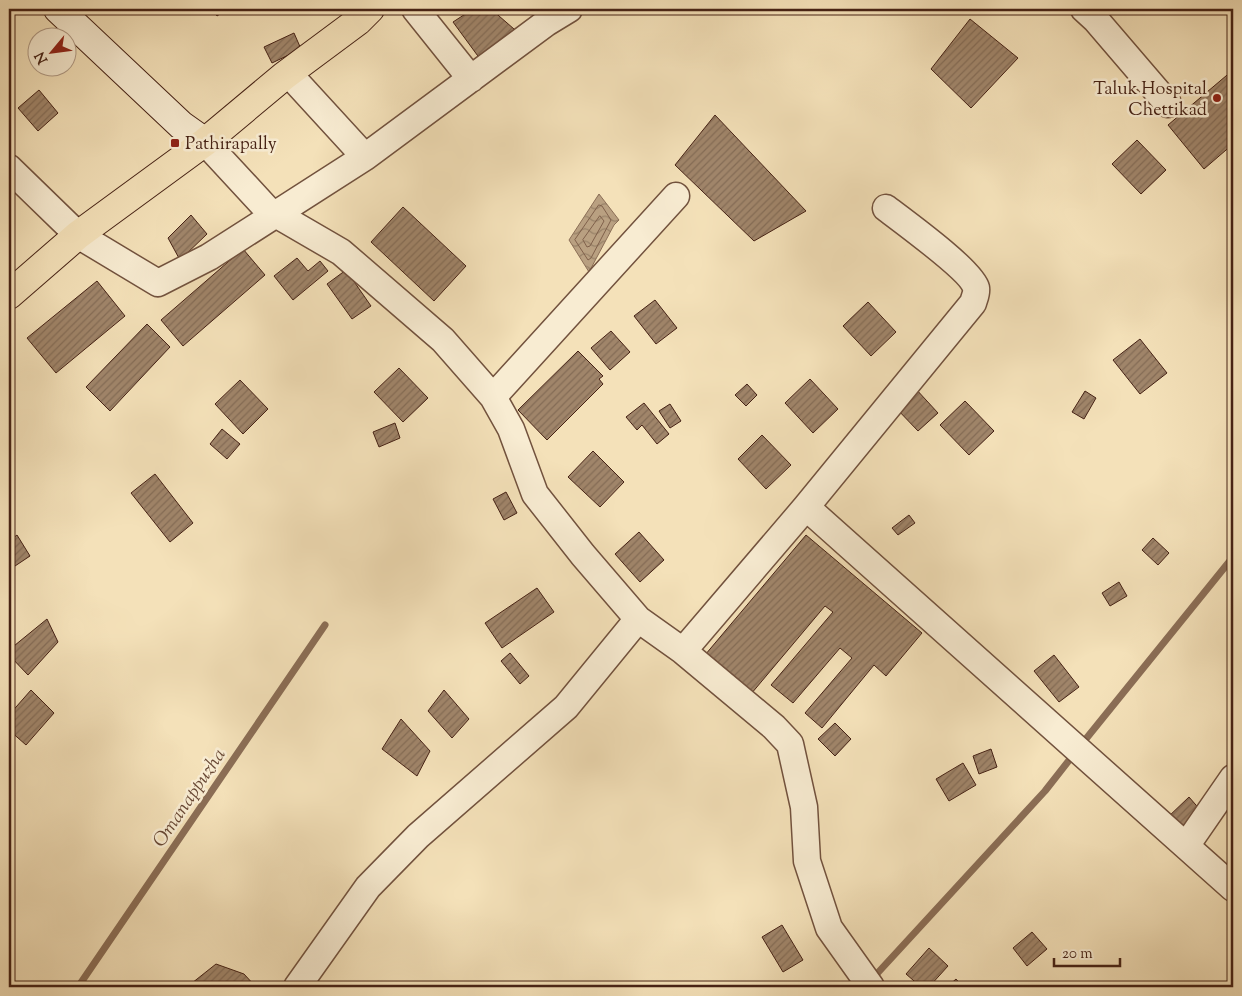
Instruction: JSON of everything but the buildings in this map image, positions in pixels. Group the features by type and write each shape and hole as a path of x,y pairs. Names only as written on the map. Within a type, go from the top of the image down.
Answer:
{"main road":[{"path":"58,9 181,125 205,142"},
{"path":"9,294 78,235 205,142 288,73 358,21 370,9"}],"street":[{"path":"415,9 470,79"},
{"path":"9,168 78,235 158,283 209,257 365,157 546,23 569,9"},
{"path":"1084,9 1096,20 1168,104"},
{"path":"288,73 365,157"},
{"path":"205,142 267,210 340,252 443,340 492,397 511,429 535,494 583,555 638,619 682,651 774,727 790,744 804,807 807,861 829,928 871,987"},
{"path":"492,397 676,196"},
{"path":"682,651 806,508 973,303 977,290 972,280 948,257 886,208"},
{"path":"806,508 1233,888"},
{"path":"297,987 368,887 418,836 566,707 638,619"},
{"path":"1186,846 1233,778"}],"water":[{"path":"599,194 619,220 614,225 589,272 569,240"}],"waterway":[{"path":"1081,745 1233,557"},
{"name":"Omanappuzha","path":"78,987 325,625"},
{"path":"873,978 1045,791 1074,754"}],"place":[{"name":"Taluk Hospital Chettikad","path":"1217,98"},
{"name":"Pathirapally","path":"175,143"}]}
